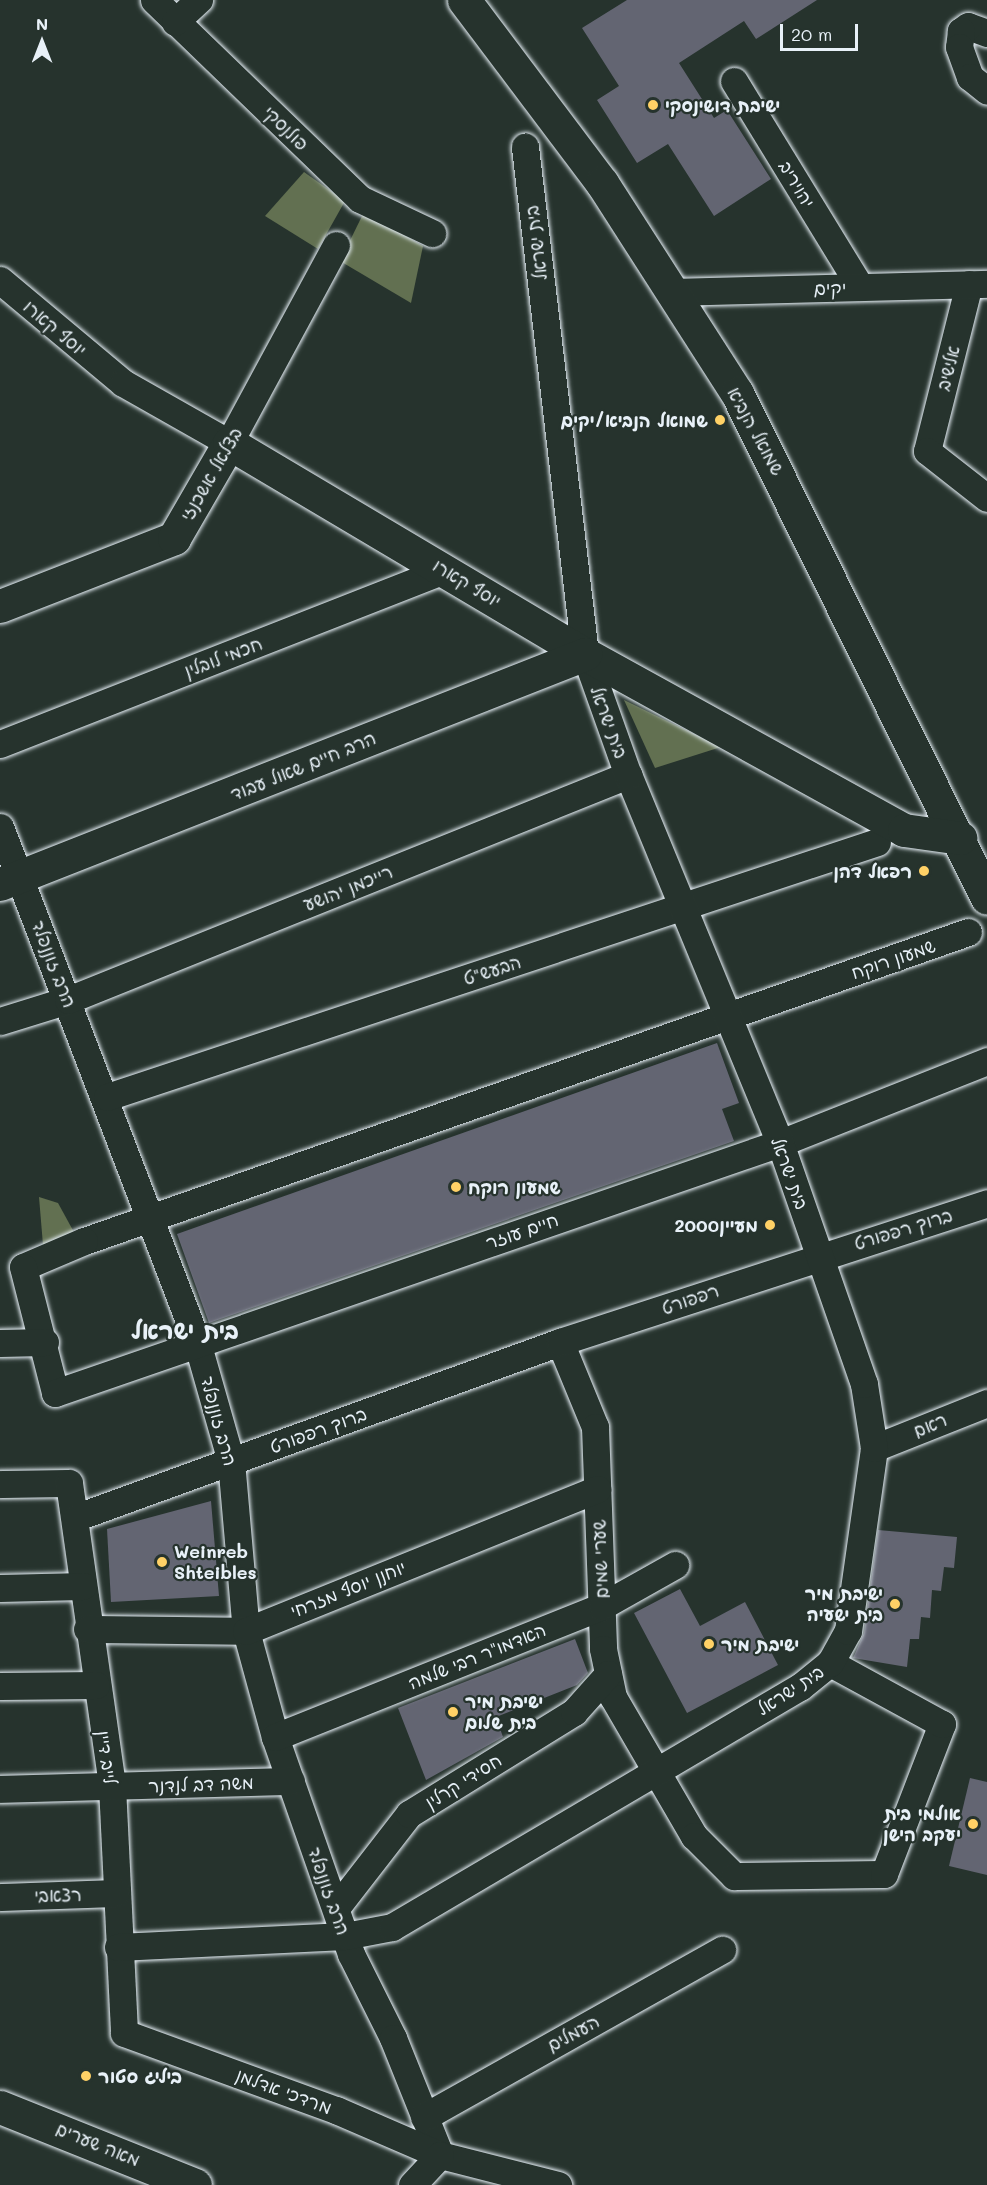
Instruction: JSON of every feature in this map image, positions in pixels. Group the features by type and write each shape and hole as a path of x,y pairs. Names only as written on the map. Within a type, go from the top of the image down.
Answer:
{"street":[{"name":"פולנסקי","path":"154,0 360,199 432,233"},
{"path":"175,22 199,0"},
{"name":"שמואל הנביא","path":"464,0 572,141 674,292 784,482 960,838 987,898"},
{"path":"987,33 968,26 961,31 959,47 970,77 987,91"},
{"name":"יהויריב","path":"734,81 860,287"},
{"name":"בית ישראל","path":"345,1936 392,1927 656,1771 830,1663 848,1631 874,1448 864,1384 780,1143 725,1017 628,775 585,654 525,147"},
{"name":"בצלאל אשכנזי","path":"0,606 174,538 229,443 336,245"},
{"name":"יוסף קארו","path":"0,279 123,383 229,443 585,654 904,830 960,838"},
{"name":"יקים","path":"674,292 978,284"},
{"name":"אלישיב","path":"978,284 927,451 987,498"},
{"name":"חכמי לובלין","path":"0,744 445,570"},
{"name":"הרב חיים שאול עבוד","path":"10,881 585,654"},
{"name":"רייכמן יהושע","path":"0,1021 68,1000 628,775"},
{"name":"הרב זוננפלד","path":"0,827 10,881 68,1000 107,1097 149,1219 197,1342 231,1461 246,1631 275,1737 345,1936 440,2155"},
{"name":"הבעש\"ט","path":"107,1097 877,842"},
{"name":"שמעון רוקח","path":"55,1393 45,1342 23,1268 149,1219 968,932"},
{"name":"חיים עוזר","path":"55,1393 197,1342 780,1143 987,1061"},
{"name":"ברוך רפפורט","path":"820,1255 987,1203"},
{"name":"רפפורט","path":"560,1342 820,1255"},
{"path":"0,1343 45,1342"},
{"name":"ברוך רפפורט","path":"76,1517 560,1342"},
{"name":"שערי שמים","path":"560,1342 595,1427 602,1606 608,1674 614,1697 694,1836 734,1876 884,1874 942,1724 830,1663"},
{"name":"ראם","path":"874,1448 987,1402"},
{"name":"לייב דיין","path":"0,1484 69,1483 76,1517 87,1629 112,1786 118,1947 124,2033"},
{"name":"יוחנן יוסף מזרחי","path":"87,1629 246,1631 597,1489"},
{"name":"האדמו\"ר רבי שלמה","path":"275,1737 602,1606 675,1564"},
{"path":"0,1588 83,1586"},
{"name":"חסידי קרלין","path":"336,1908 410,1814 574,1712 608,1674"},
{"path":"0,1686 96,1685"},
{"name":"משה דב לנדנר","path":"0,1789 291,1781"},
{"name":"רצאבי","path":"0,1897 116,1893"},
{"path":"118,1947 345,1936"},
{"name":"העמלים","path":"424,2118 722,1950"},
{"name":"מרדכי אדלמן","path":"124,2033 336,2110 440,2155 558,2185"},
{"name":"מאה שערים","path":"0,2107 195,2185"},
{"path":"412,2185 440,2155"}],"green space":[{"path":"304,172 345,201 318,249 265,216"},
{"path":"364,212 423,246 411,303 340,261"},
{"path":"624,700 721,747 655,768"},
{"path":"39,1197 58,1203 75,1234 43,1245"}],"building":[{"name":"ישיבת דושינסקי","path":"627,0 817,0 756,39 744,21 679,63 714,118 727,110 771,179 714,216 668,144 637,163 597,100 619,86 582,28"},
{"name":"שמעון רוקח","path":"717,1043 739,1103 722,1109 734,1141 209,1323 177,1234"},
{"name":"Weinreb Shteibles","path":"211,1501 219,1596 111,1602 107,1529"},
{"name":"ישיבת מיר בית ישעיה","path":"878,1530 957,1537 954,1568 944,1567 941,1591 932,1590 930,1618 921,1617 919,1639 910,1639 907,1667 853,1658 864,1633"},
{"name":"ישיבת מיר","path":"680,1589 700,1626 745,1602 778,1665 687,1713 634,1613"},
{"name":"ישיבת מיר בית שלום","path":"575,1639 588,1673 577,1685 496,1717 503,1737 426,1780 398,1708"},
{"name":"אולמי בית יעקב הישן","path":"970,1778 987,1782 987,1875 949,1866"}],"place":[{"name":"ישיבת דושינסקי","path":"653,105"},
{"name":"שמואל הנביא/יקים","path":"720,420"},
{"name":"רפאל דהן","path":"924,871"},
{"name":"שמעון רוקח","path":"456,1187"},
{"name":"מעיין2000","path":"770,1225"},
{"name":"Weinreb Shteibles","path":"162,1562"},
{"name":"ישיבת מיר בית ישעיה","path":"895,1604"},
{"name":"ישיבת מיר","path":"709,1644"},
{"name":"ישיבת מיר בית שלום","path":"453,1712"},
{"name":"אולמי בית יעקב הישן","path":"973,1824"},
{"name":"ביליג סטור","path":"86,2076"}],"district":[{"name":"בית ישראל","path":"185,1330"}]}
